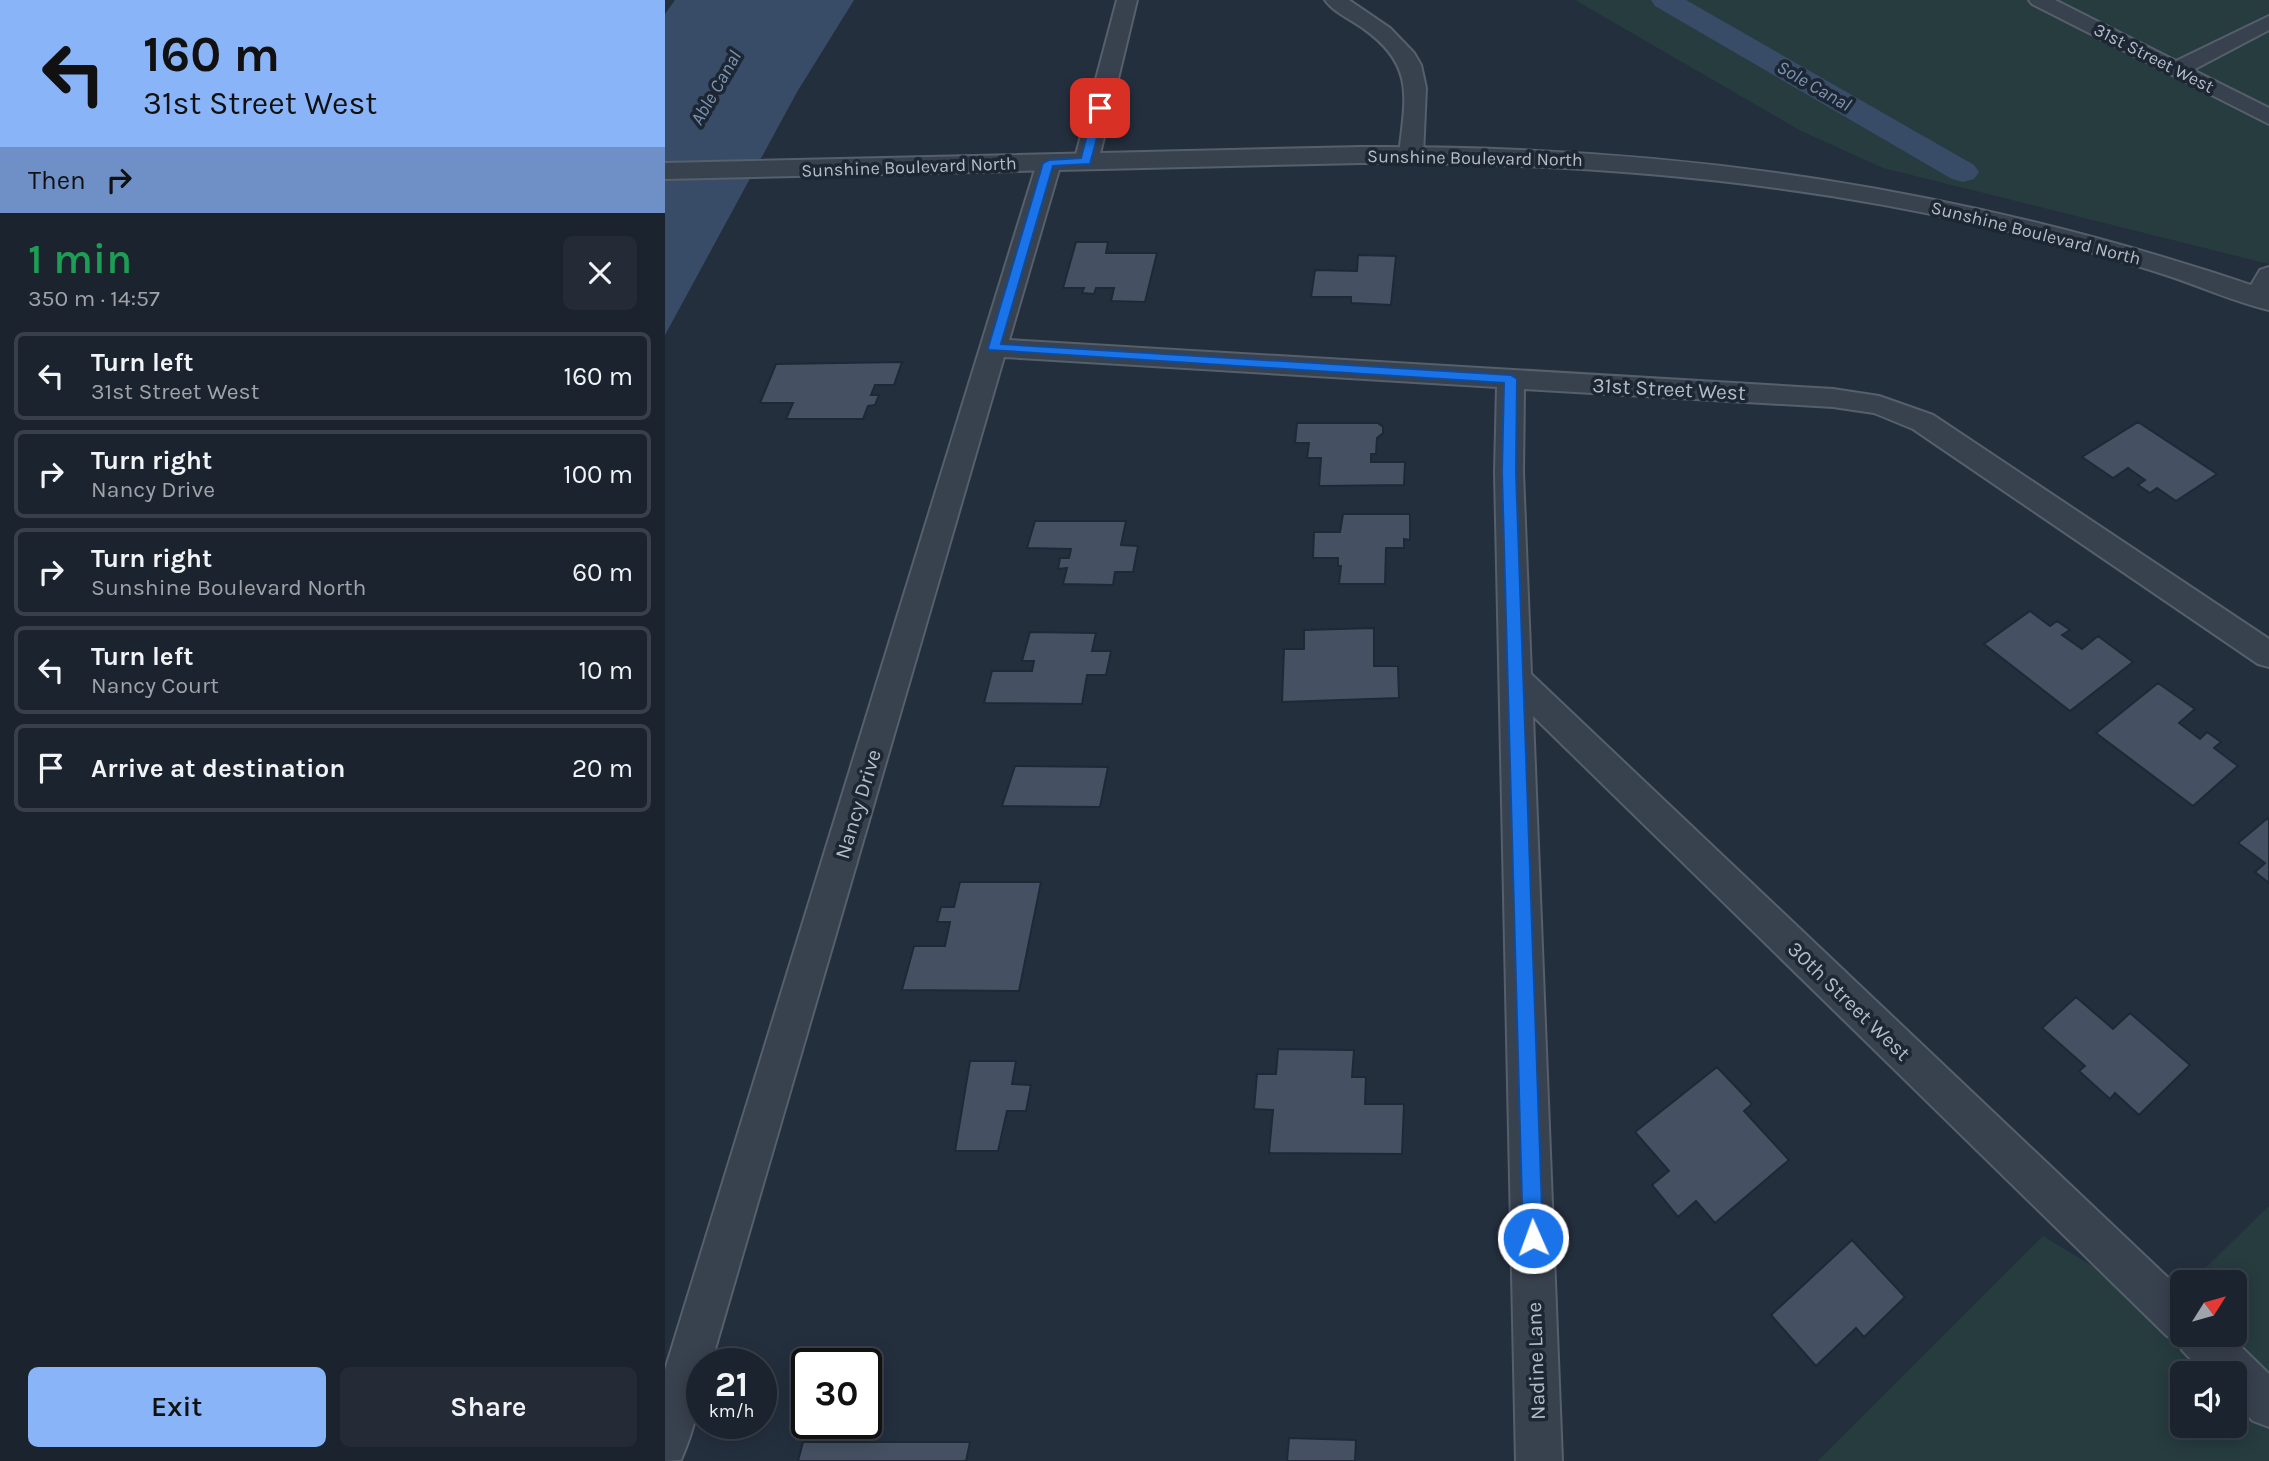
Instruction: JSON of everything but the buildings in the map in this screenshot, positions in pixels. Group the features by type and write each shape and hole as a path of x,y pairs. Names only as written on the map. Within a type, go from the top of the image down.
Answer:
{"street":[{"path":"1086,162 1127,0"},
{"path":"1335,0 1383,34 1408,61 1414,77 1411,155"},
{"name":"31st Street West","path":"2039,0 2269,117"},
{"path":"2178,69 2269,22"},
{"name":"Sunshine Boulevard North","path":"665,171 771,171 1411,155 1512,157 1639,165 1787,180 1881,195 2074,239 2265,291"},
{"name":"Nancy Drive","path":"665,1444 1049,163"},
{"name":"31st Street West","path":"994,348 1833,398 1879,405 1923,422 2269,655"},
{"name":"Nadine Lane","path":"1511,379 1509,472 1539,1461"},
{"name":"30th Street West","path":"1517,680 2170,1309"},
{"path":"2210,1348 2269,1405"}],"green space":[{"path":"1575,0 2269,0 2269,264 1883,168 1801,131"},
{"path":"2269,1206 2269,1461 1818,1461 2043,1236 2163,1309 2170,1302 2170,1348 2247,1348 2247,1270 2203,1270"}],"water":[{"name":"Able Canal","path":"675,0 854,0 797,92 665,335 665,14"}],"waterway":[{"name":"Sole Canal","path":"1665,0 1963,172"}],"route":[{"path":"1100,108 1086,162 1049,163 994,348 1511,379 1509,472 1533,1238"}]}
